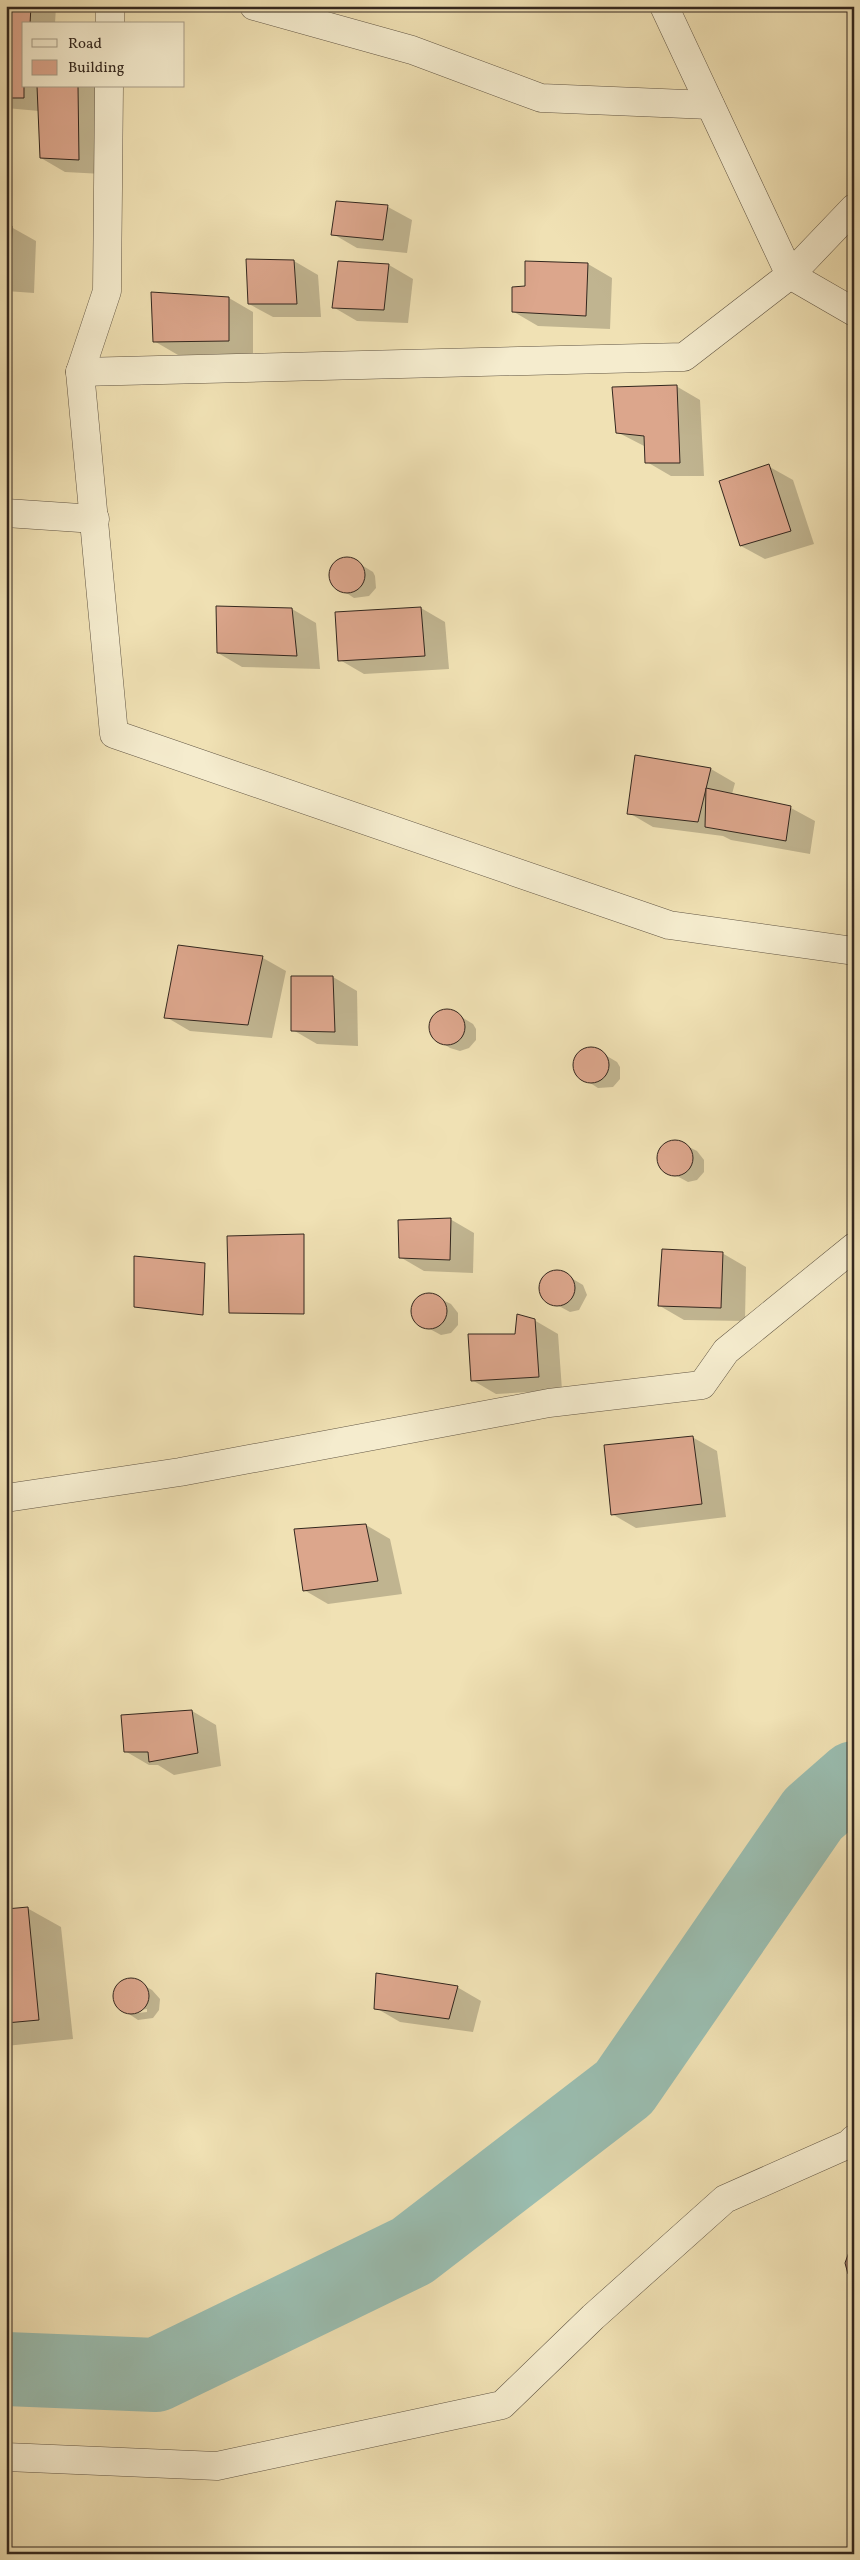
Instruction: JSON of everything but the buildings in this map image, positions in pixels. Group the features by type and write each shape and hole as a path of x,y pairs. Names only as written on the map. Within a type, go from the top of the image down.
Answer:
{"street":[{"path":"110,6 110,22"},
{"path":"254,6 412,50 541,98 710,106"},
{"path":"664,6 790,275 854,312"},
{"path":"109,88 107,292 80,372 114,734 669,925 854,951"},
{"path":"80,372 684,357 790,275 854,208"},
{"path":"6,513 95,519"},
{"path":"6,1498 180,1472 549,1403 702,1385 726,1351 854,1247"},
{"path":"6,2457 217,2466 502,2405 593,2317 725,2199 849,2144 854,2140"}],"waterway":[{"path":"6,2369 156,2375 412,2251 624,2088 813,1814 854,1778"}]}
